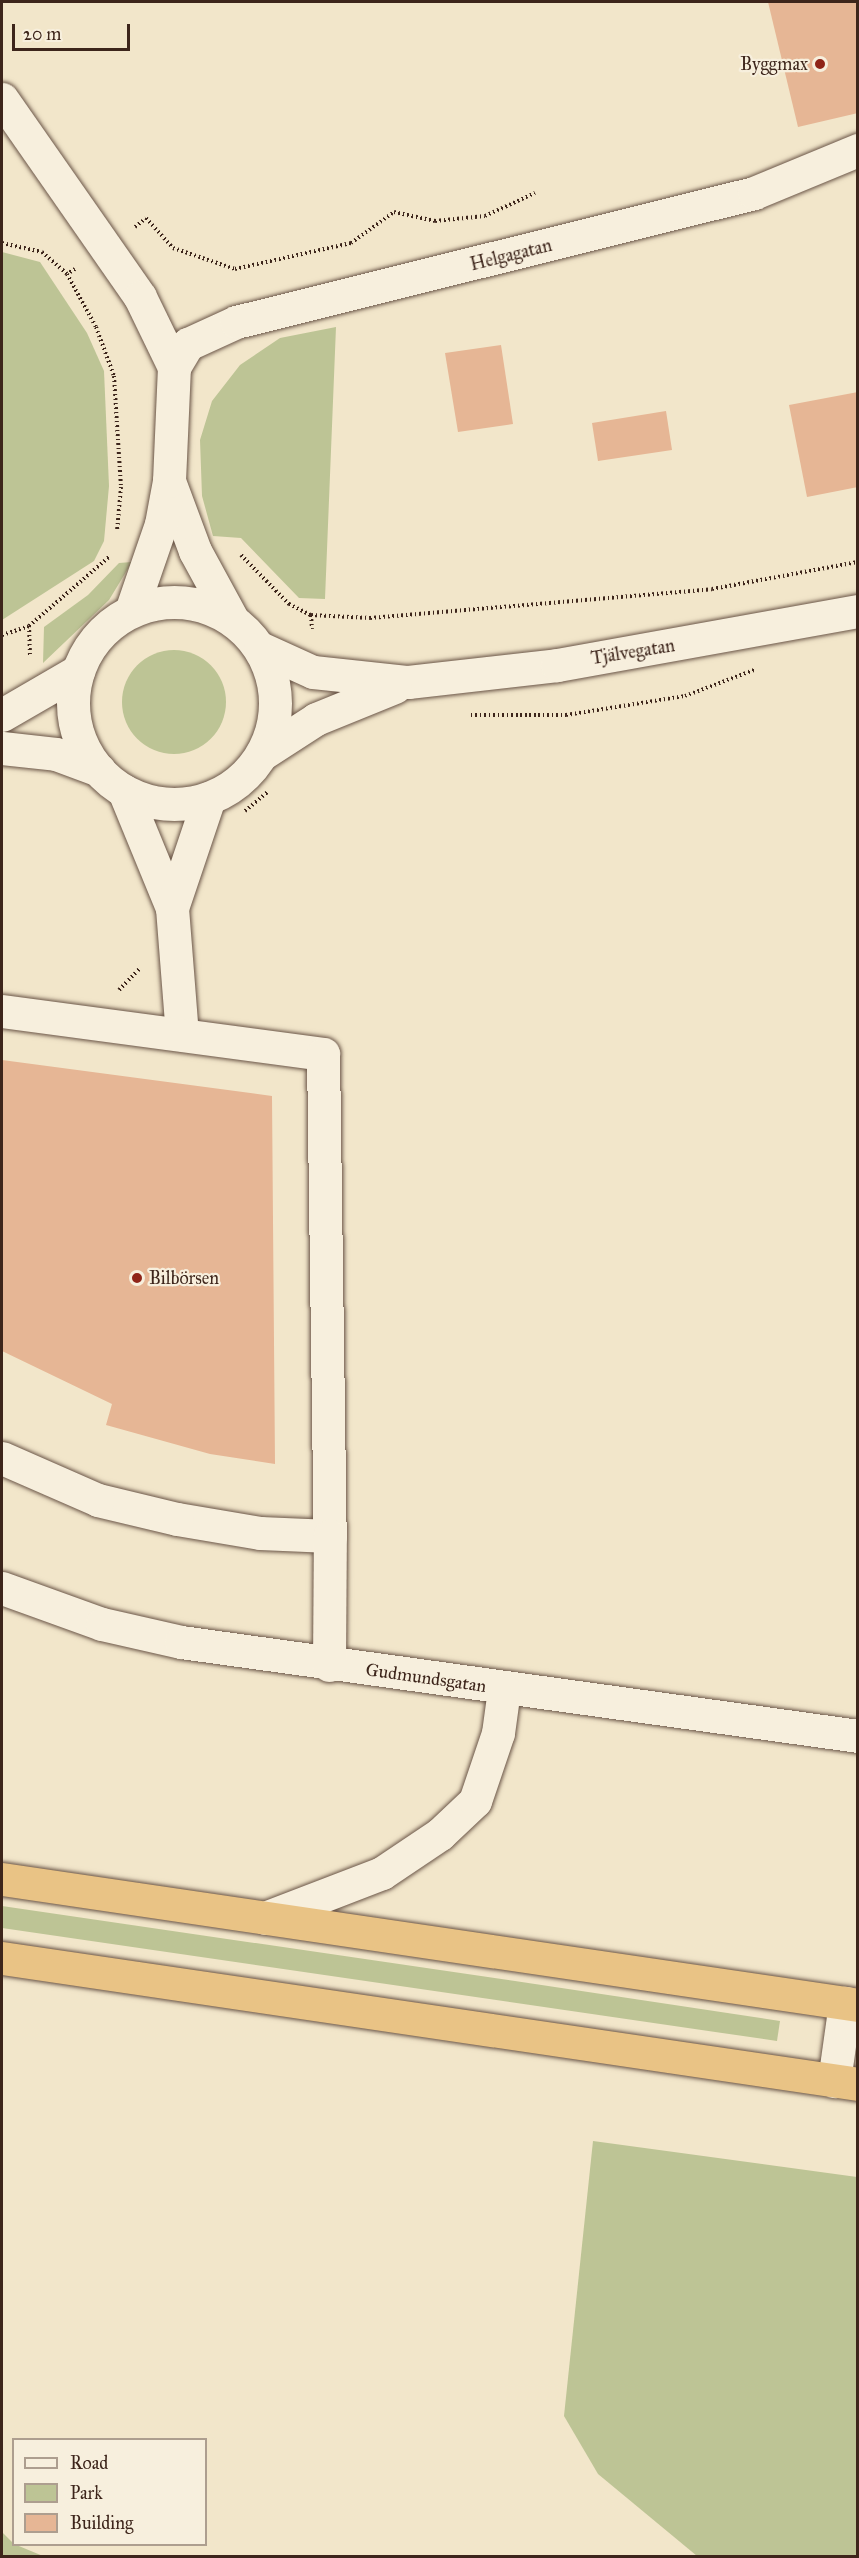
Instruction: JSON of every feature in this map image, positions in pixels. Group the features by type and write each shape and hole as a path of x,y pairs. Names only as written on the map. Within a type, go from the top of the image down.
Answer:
{"highway":[{"path":"2,1879 851,2004"},
{"path":"2,1958 846,2082"}],"street":[{"path":"2,99 140,297 174,367 169,481 131,611"},
{"name":"Helgagatan","path":"174,367 188,344 236,322 754,193 858,150"},
{"path":"169,481 195,551 232,619 260,648 274,682 275,719 262,754 239,781 209,798 181,804 124,791 99,770 80,741 73,706 78,671 90,646 131,611 165,602 200,604 232,619"},
{"name":"Tjälvegatan","path":"260,648 313,672 408,682 557,665 858,611"},
{"path":"2,715 78,671"},
{"name":"Tjälvegatan","path":"262,754 316,719 408,682"},
{"path":"2,748 56,754 99,770"},
{"path":"124,791 172,908 182,1035"},
{"path":"172,908 209,798"},
{"path":"2,1011 323,1054 330,1536 329,1665"},
{"path":"2,1458 98,1500 166,1516 260,1533 330,1536"},
{"name":"Gudmundsgatan","path":"2,1588 102,1624 329,1665 858,1736"},
{"path":"265,1918 382,1873 440,1834 475,1801 498,1733 504,1689"},
{"path":"846,2082 851,2004"}],"path":[{"path":"2,243 42,252 67,274"},
{"path":"195,551 230,550 248,558 273,592 311,615 370,618 712,589 858,562"},
{"path":"460,715 566,716 685,696 763,666"},
{"path":"234,819 274,785"},
{"path":"92,1023 143,966"}],"green space":[{"path":"2,252 40,262 87,333 104,371 109,486 104,541 94,561 2,620"},
{"path":"336,327 325,599 299,598 241,538 213,536 202,496 200,440 212,401 240,365 280,338"},
{"path":"132,562 109,600 43,663 44,627 88,595 119,563"},
{"path":"174,650 194,654 211,665 222,682 226,702 222,722 211,739 194,750 174,754 154,750 137,739 126,722 122,702 126,682 137,665 154,654"},
{"path":"2,1906 780,2021 777,2041 2,1928"},
{"path":"593,2141 857,2177 857,2556 697,2556 598,2474 564,2416"},
{"path":"2,2532 12,2542 12,2546 19,2546 43,2556 2,2556"}],"building":[{"name":"Byggmax","path":"768,2 858,2 858,113 798,127"},
{"path":"501,345 513,424 458,432 445,353"},
{"path":"858,392 858,487 807,497 789,405"},
{"path":"666,411 672,450 598,461 592,423"},
{"name":"Bilbörsen","path":"2,1060 272,1096 275,1464 210,1454 106,1425 112,1404 2,1351"}],"place":[{"name":"Byggmax","path":"820,64"},
{"name":"Bilbörsen","path":"137,1278"}]}
